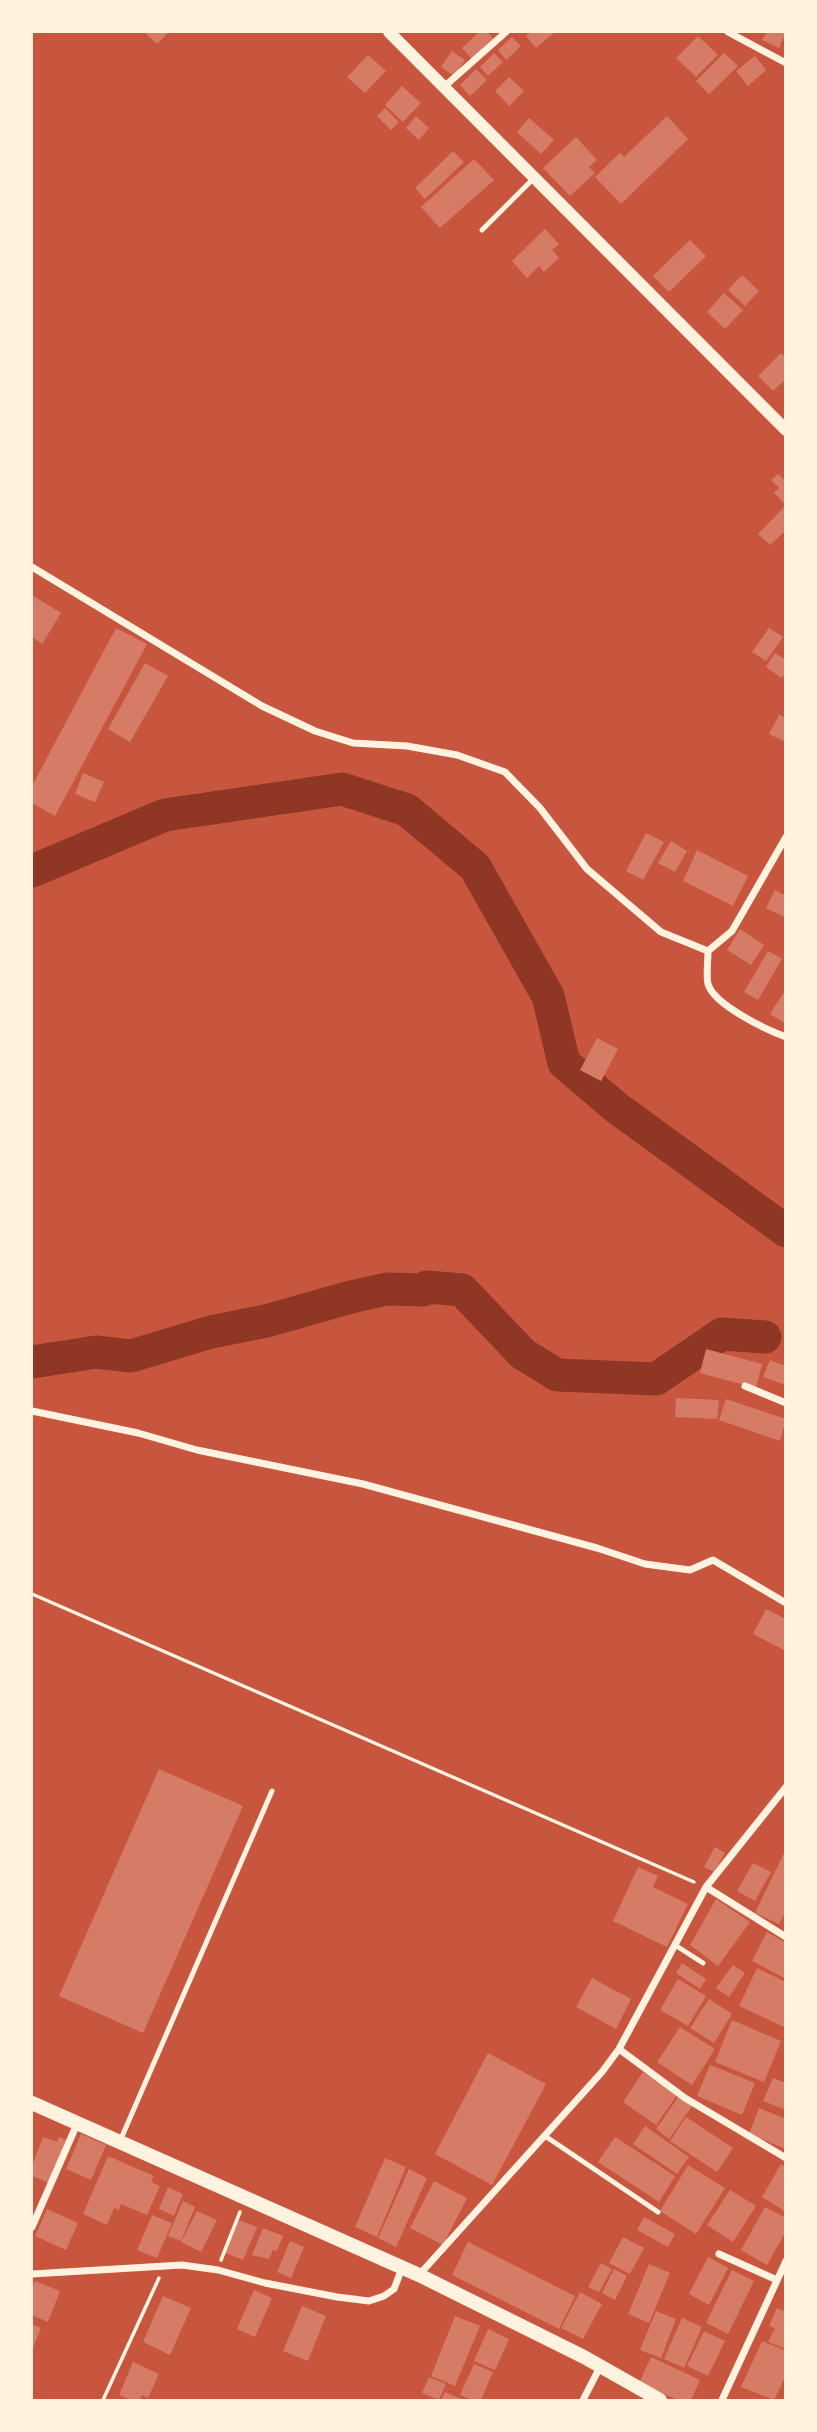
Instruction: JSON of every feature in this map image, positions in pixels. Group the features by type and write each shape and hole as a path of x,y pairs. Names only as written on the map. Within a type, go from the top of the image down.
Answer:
{"main road":[{"path":"32,2103 419,2275 660,2400"}],"street":[{"path":"389,32 786,430"},
{"path":"445,86 506,32"},
{"path":"728,32 786,63"},
{"path":"32,567 262,706 315,731 352,743 407,746 457,755 505,772 540,808 587,869 661,932 708,951"},
{"path":"708,951 732,931 782,851 786,837"},
{"path":"708,951 708,985 718,997 732,1009 786,1037"},
{"path":"745,1386 786,1403"},
{"path":"32,1411 138,1433 197,1450 363,1484 597,1548 645,1564 690,1570 713,1560 786,1603"},
{"path":"419,2275 602,2072 619,2049 706,1888 786,1787"},
{"path":"706,1888 786,1937"},
{"path":"619,2049 685,2098 786,2158"},
{"path":"32,2227 77,2124"},
{"path":"719,2254 777,2280"},
{"path":"722,2400 786,2261"},
{"path":"32,2274 165,2264 218,2270 337,2298 369,2301 394,2289 402,2268"},
{"path":"583,2400 600,2367"}],"lane":[{"path":"482,230 535,177"},
{"path":"120,2142 272,1791"},
{"path":"675,1945 703,1963"},
{"path":"545,2136 658,2212"}],"path":[{"path":"32,1594 706,1888"},
{"path":"218,2270 246,2197"},
{"path":"103,2400 165,2264"}],"building":[{"path":"144,32 169,32 157,44"},
{"path":"479,32 487,32 493,38 472,59 462,48"},
{"path":"531,32 555,32 536,48 526,36"},
{"path":"767,32 786,32 779,48 762,40"},
{"path":"698,36 718,55 696,77 676,58"},
{"path":"512,37 521,46 506,60 498,50"},
{"path":"452,51 465,60 454,76 441,67"},
{"path":"494,53 503,62 488,76 480,67"},
{"path":"724,53 738,66 709,94 696,81"},
{"path":"368,55 386,71 365,93 347,77"},
{"path":"755,56 766,70 748,86 736,71"},
{"path":"476,69 487,80 470,96 460,85"},
{"path":"509,77 524,91 509,106 495,91"},
{"path":"402,86 421,103 403,122 385,105"},
{"path":"385,108 399,122 391,130 377,116"},
{"path":"416,116 429,128 419,140 406,128"},
{"path":"667,116 688,139 621,204 595,177 620,153 624,157"},
{"path":"529,118 554,140 541,154 517,132"},
{"path":"576,137 597,160 589,167 595,173 570,196 543,168"},
{"path":"453,151 464,162 425,199 415,188"},
{"path":"474,159 494,180 440,228 421,207"},
{"path":"545,229 559,244 552,250 559,258 544,272 539,266 527,278 512,261"},
{"path":"690,240 706,256 669,292 653,276"},
{"path":"742,275 759,291 745,306 728,290"},
{"path":"724,293 743,310 725,329 707,312"},
{"path":"781,353 786,358 786,379 773,391 758,376"},
{"path":"778,474 786,482 786,505 774,493 779,488 771,480"},
{"path":"784,507 786,530 770,545 758,534"},
{"path":"32,595 61,613 42,644 32,637"},
{"path":"116,628 147,644 55,816 32,803 32,786"},
{"path":"769,628 783,637 766,661 752,652"},
{"path":"775,653 786,660 786,672 782,678 766,667"},
{"path":"145,663 168,676 130,742 108,729"},
{"path":"779,715 786,718 786,742 769,734"},
{"path":"83,773 104,782 95,802 75,794"},
{"path":"646,833 664,842 643,880 626,871"},
{"path":"671,841 687,851 675,872 658,863"},
{"path":"697,850 748,876 733,906 683,881"},
{"path":"775,890 786,896 786,918 766,908"},
{"path":"740,929 764,945 751,965 727,950"},
{"path":"768,951 782,959 758,1000 744,992"},
{"path":"786,989 786,1024 770,1014"},
{"path":"597,1038 618,1049 601,1081 580,1070"},
{"path":"706,1349 762,1364 756,1388 700,1373"},
{"path":"770,1360 786,1366 786,1385 763,1377"},
{"path":"676,1398 719,1400 717,1419 675,1417"},
{"path":"726,1399 786,1419 780,1441 719,1420"},
{"path":"766,1609 786,1619 786,1651 753,1634"},
{"path":"159,1769 243,1806 143,2033 59,1996"},
{"path":"715,1847 725,1853 714,1872 704,1867"},
{"path":"786,1849 786,1911 779,1924 755,1913"},
{"path":"753,1863 771,1872 755,1901 737,1891"},
{"path":"638,1867 658,1876 653,1887 688,1904 667,1947 613,1921"},
{"path":"716,1899 750,1922 718,1966 690,1945"},
{"path":"767,1932 786,1943 786,1979 752,1961"},
{"path":"682,1963 706,1979 700,1989 676,1973"},
{"path":"733,1965 745,1973 729,1997 716,1988"},
{"path":"757,1968 786,1982 786,2028 739,2006"},
{"path":"592,1978 631,1999 616,2029 576,2007"},
{"path":"678,1979 706,1996 688,2026 660,2010"},
{"path":"709,1999 732,2014 714,2043 690,2028"},
{"path":"732,2020 781,2041 764,2082 715,2062"},
{"path":"680,2027 715,2049 692,2085 657,2062"},
{"path":"488,2053 546,2084 492,2185 435,2154"},
{"path":"710,2065 755,2083 742,2115 697,2096"},
{"path":"643,2072 677,2095 656,2125 623,2102"},
{"path":"773,2078 786,2083 786,2110 763,2101"},
{"path":"679,2096 692,2106 669,2139 656,2129"},
{"path":"759,2108 786,2119 786,2149 749,2134"},
{"path":"686,2117 733,2148 717,2172 670,2141"},
{"path":"645,2126 689,2157 677,2174 633,2144"},
{"path":"81,2134 106,2145 91,2180 66,2169"},
{"path":"43,2137 57,2142 59,2137 66,2140 49,2183 32,2176 32,2166"},
{"path":"615,2137 675,2176 659,2202 598,2162"},
{"path":"108,2156 154,2176 151,2182 160,2186 147,2215 121,2204 119,2210 114,2208 107,2225 83,2214"},
{"path":"385,2158 406,2167 377,2237 355,2227"},
{"path":"781,2164 786,2167 786,2212 762,2197"},
{"path":"688,2165 725,2188 696,2234 660,2211"},
{"path":"409,2169 427,2178 396,2247 378,2238"},
{"path":"434,2181 467,2198 443,2245 410,2228"},
{"path":"168,2187 183,2194 174,2216 159,2209"},
{"path":"730,2190 756,2206 733,2242 707,2225"},
{"path":"183,2201 195,2207 181,2241 168,2236"},
{"path":"765,2207 786,2218 786,2231 767,2265 741,2250"},
{"path":"47,2209 78,2223 66,2250 35,2236"},
{"path":"197,2211 217,2220 201,2252 181,2242"},
{"path":"152,2215 172,2223 157,2258 137,2250"},
{"path":"644,2217 675,2234 668,2247 637,2230"},
{"path":"239,2220 257,2227 243,2260 225,2253"},
{"path":"263,2228 283,2236 277,2251 273,2250 269,2259 252,2255"},
{"path":"623,2237 644,2248 630,2274 609,2263"},
{"path":"290,2241 304,2247 291,2278 277,2272"},
{"path":"468,2242 575,2296 559,2329 452,2275"},
{"path":"708,2257 728,2268 709,2305 689,2294"},
{"path":"601,2263 612,2269 599,2292 588,2287"},
{"path":"649,2264 670,2273 649,2323 628,2314"},
{"path":"614,2269 627,2276 615,2300 602,2293"},
{"path":"732,2270 754,2281 728,2334 706,2323"},
{"path":"35,2281 60,2291 48,2322 32,2315 32,2290"},
{"path":"254,2290 272,2298 255,2337 237,2329"},
{"path":"580,2292 602,2304 583,2339 561,2328"},
{"path":"163,2296 191,2308 170,2355 143,2342"},
{"path":"786,2304 786,2349 768,2342 775,2328 769,2326 777,2308 783,2311"},
{"path":"302,2306 326,2316 308,2361 283,2351"},
{"path":"656,2311 676,2319 661,2358 640,2350"},
{"path":"455,2316 480,2326 455,2386 431,2376"},
{"path":"682,2318 702,2327 684,2368 664,2359"},
{"path":"32,2324 41,2328 33,2348 32,2347"},
{"path":"488,2329 509,2339 495,2370 474,2361"},
{"path":"704,2331 725,2341 708,2376 687,2366"},
{"path":"762,2341 786,2351 786,2375 774,2400 741,2387"},
{"path":"651,2357 700,2380 691,2400 678,2400 639,2383"},
{"path":"133,2362 159,2374 148,2398 142,2395 140,2400 131,2400 119,2395"},
{"path":"474,2364 493,2372 481,2400 460,2395"},
{"path":"429,2377 446,2384 439,2400 422,2393"},
{"path":"445,2392 464,2400 441,2400"}],"waterway":[{"path":"32,871 165,815 342,789 407,810 475,867 548,996 564,1063 617,1108 786,1231"},
{"path":"32,1362 96,1352 131,1356 211,1332 266,1321 351,1297 387,1289 423,1290 427,1287 462,1290 523,1354 557,1375 656,1379 722,1334 765,1337"}]}
